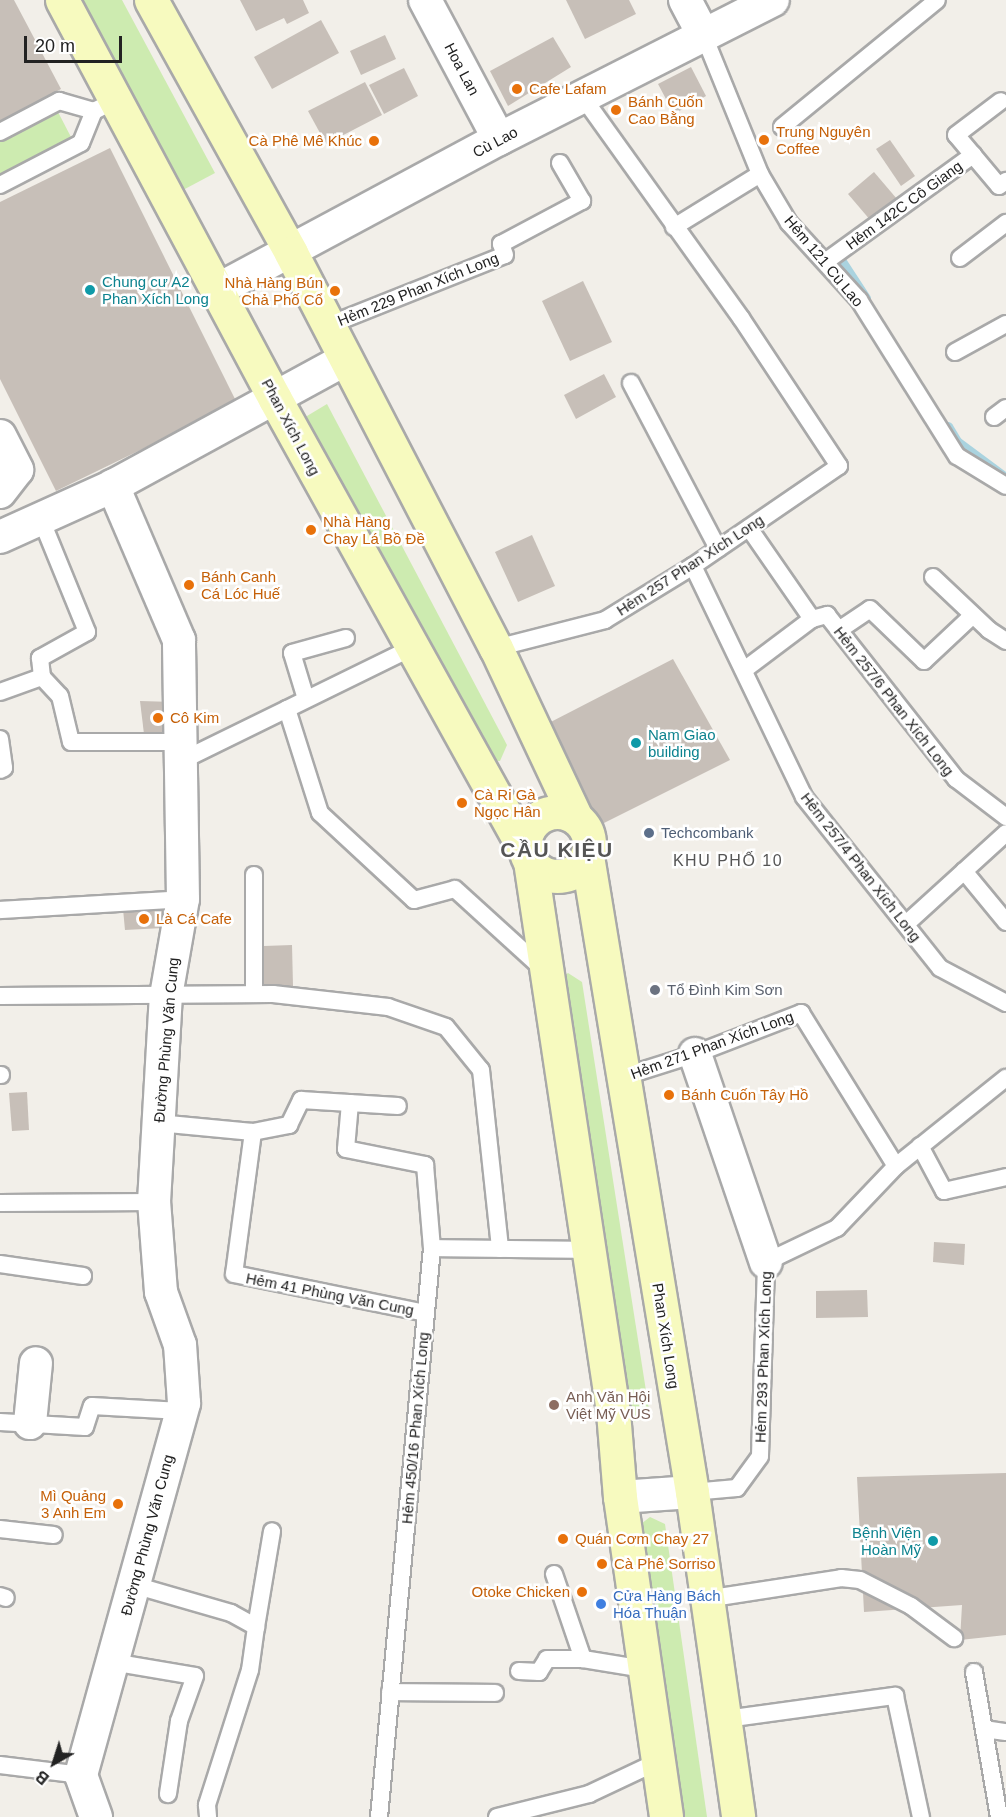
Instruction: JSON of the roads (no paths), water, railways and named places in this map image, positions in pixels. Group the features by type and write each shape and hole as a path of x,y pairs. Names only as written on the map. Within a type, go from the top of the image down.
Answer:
{"street":[{"name":"Phan Xích Long","path":"62,0 104,106 219,289 275,399 528,856 539,903 546,971 613,1412 620,1497 666,1817"},
{"path":"151,0 329,325 496,648 576,818 587,831 587,856 574,871 555,876 545,874 528,856 528,829 543,814 555,812 576,818"},
{"name":"Hoa Lan","path":"425,0 499,138"},
{"path":"685,0 704,36"},
{"name":"Cù Lao","path":"219,289 291,253 499,138 773,0"},
{"path":"0,436 17,470 0,492 20,529 113,486 346,359"},
{"name":"Đường Phùng Văn Cung","path":"81,1775 181,1411 180,1345 161,1292 154,1202 166,996 183,899 179,640 113,486"},
{"name":"Phan Xích Long","path":"587,856 594,881 622,1077 692,1492 706,1599 726,1719 738,1817"},
{"path":"695,1054 766,1262"},
{"path":"15,1423 36,1364"},
{"name":"Hẻm 293 Phan Xích Long","path":"620,1497 692,1492"},
{"path":"81,1775 96,1817"}],"lane":[{"path":"782,127 937,0"},
{"name":"Hẻm 121 Cù Lao","path":"704,36 760,174 789,223 859,300 957,456 1006,486"},
{"path":"582,97 674,227 760,174"},
{"path":"0,132 59,100 104,106 81,143 0,185"},
{"path":"973,155 956,135 1001,101"},
{"name":"Hẻm 142C Cô Giang","path":"825,262 973,155 1004,188"},
{"name":"Hẻm 229 Phan Xích Long","path":"329,325 505,255 501,244 582,201 560,163"},
{"path":"960,258 1006,223"},
{"name":"Hẻm 257 Phan Xích Long","path":"496,648 605,620 693,566 839,466 741,318 674,227"},
{"path":"955,352 1006,324"},
{"path":"631,383 718,549"},
{"path":"744,670 812,619 749,528"},
{"path":"20,529 87,632 40,658 42,677 60,696 71,742 181,751 287,709 412,648"},
{"name":"Hẻm 257/4 Phan Xích Long","path":"693,566 804,797 940,968 1006,1003"},
{"path":"933,577 973,615 1006,641"},
{"path":"838,630 870,609 924,661 973,615"},
{"name":"Hẻm 257/6 Phan Xích Long","path":"812,619 827,615 956,779 1006,817"},
{"path":"306,699 292,653 346,638"},
{"path":"0,692 42,677"},
{"path":"287,709 320,813 414,900 455,889 546,971"},
{"path":"0,739 4,768 0,770"},
{"path":"906,924 1006,833"},
{"path":"964,872 1006,922"},
{"path":"254,875 254,994"},
{"path":"0,910 183,899"},
{"path":"0,996 254,994 388,1007 446,1027 481,1070 500,1249"},
{"name":"Hẻm 271 Phan Xích Long","path":"622,1077 695,1054 801,1013 896,1166"},
{"name":"Hẻm 293 Phan Xích Long","path":"692,1492 737,1488 760,1456 766,1262 837,1228 896,1166 1006,1078"},
{"path":"158,1123 252,1132 289,1125 301,1100 398,1106"},
{"name":"Hẻm 450/16 Phan Xích Long","path":"350,1103 346,1149 425,1165 432,1248 379,1817"},
{"name":"Hẻm 41 Phùng Văn Cung","path":"252,1132 234,1274 425,1313"},
{"path":"920,1146 945,1191 1006,1177"},
{"path":"0,1203 154,1202"},
{"path":"432,1248 588,1250"},
{"path":"0,1264 83,1276"},
{"path":"15,1423 85,1427 92,1406 181,1411"},
{"path":"0,1529 54,1535"},
{"path":"208,1817 207,1805 250,1670 272,1531"},
{"path":"554,1574 582,1659"},
{"path":"706,1599 841,1578 860,1580 903,1601 954,1638"},
{"path":"134,1585 231,1613 256,1627"},
{"path":"519,1671 539,1672 548,1659 582,1659 644,1669"},
{"path":"112,1662 195,1676 179,1721 168,1794"},
{"path":"974,1672 999,1817"},
{"path":"390,1692 495,1693"},
{"path":"726,1719 895,1696 921,1817"},
{"path":"984,1729 1006,1732"},
{"path":"497,1817 589,1794 657,1762"},
{"path":"0,1765 81,1775"}],"waterway":[{"path":"836,252 866,298"},
{"path":"948,426 957,441 1004,476"}],"place":[{"name":"Cafe Lafam","path":"517,89"},
{"name":"Bánh Cuốn Cao Bằng","path":"616,110"},
{"name":"Trung Nguyên Coffee","path":"764,140"},
{"name":"Cà Phê Mê Khúc","path":"374,141"},
{"name":"Chung cư A2 Phan Xích Long","path":"90,290"},
{"name":"Nhà Hàng Bún Chả Phố Cổ","path":"335,291"},
{"name":"Nhà Hàng Chay Lá Bồ Đề","path":"311,530"},
{"name":"Bánh Canh Cá Lóc Huế","path":"189,585"},
{"name":"Cô Kim","path":"158,718"},
{"name":"Nam Giao building","path":"636,743"},
{"name":"Cà Ri Gà Ngọc Hân","path":"462,803"},
{"name":"Techcombank","path":"649,833"},
{"name":"Là Cá Cafe","path":"144,919"},
{"name":"Tổ Đình Kim Sơn","path":"655,990"},
{"name":"Bánh Cuốn Tây Hồ","path":"669,1095"},
{"name":"Anh Văn Hội Việt Mỹ VUS","path":"554,1405"},
{"name":"Mì Quảng 3 Anh Em","path":"118,1504"},
{"name":"Quán Cơm Chay 27","path":"563,1539"},
{"name":"Bệnh Viện Hoàn Mỹ","path":"933,1541"},
{"name":"Cà Phê Sorriso","path":"602,1564"},
{"name":"Otoke Chicken","path":"582,1592"},
{"name":"Cửa Hàng Bách Hóa Thuận","path":"601,1604"}],"district":[{"name":"CẦU KIỆU","path":"557,850"},
{"name":"KHU PHỐ 10","path":"728,861"}]}
